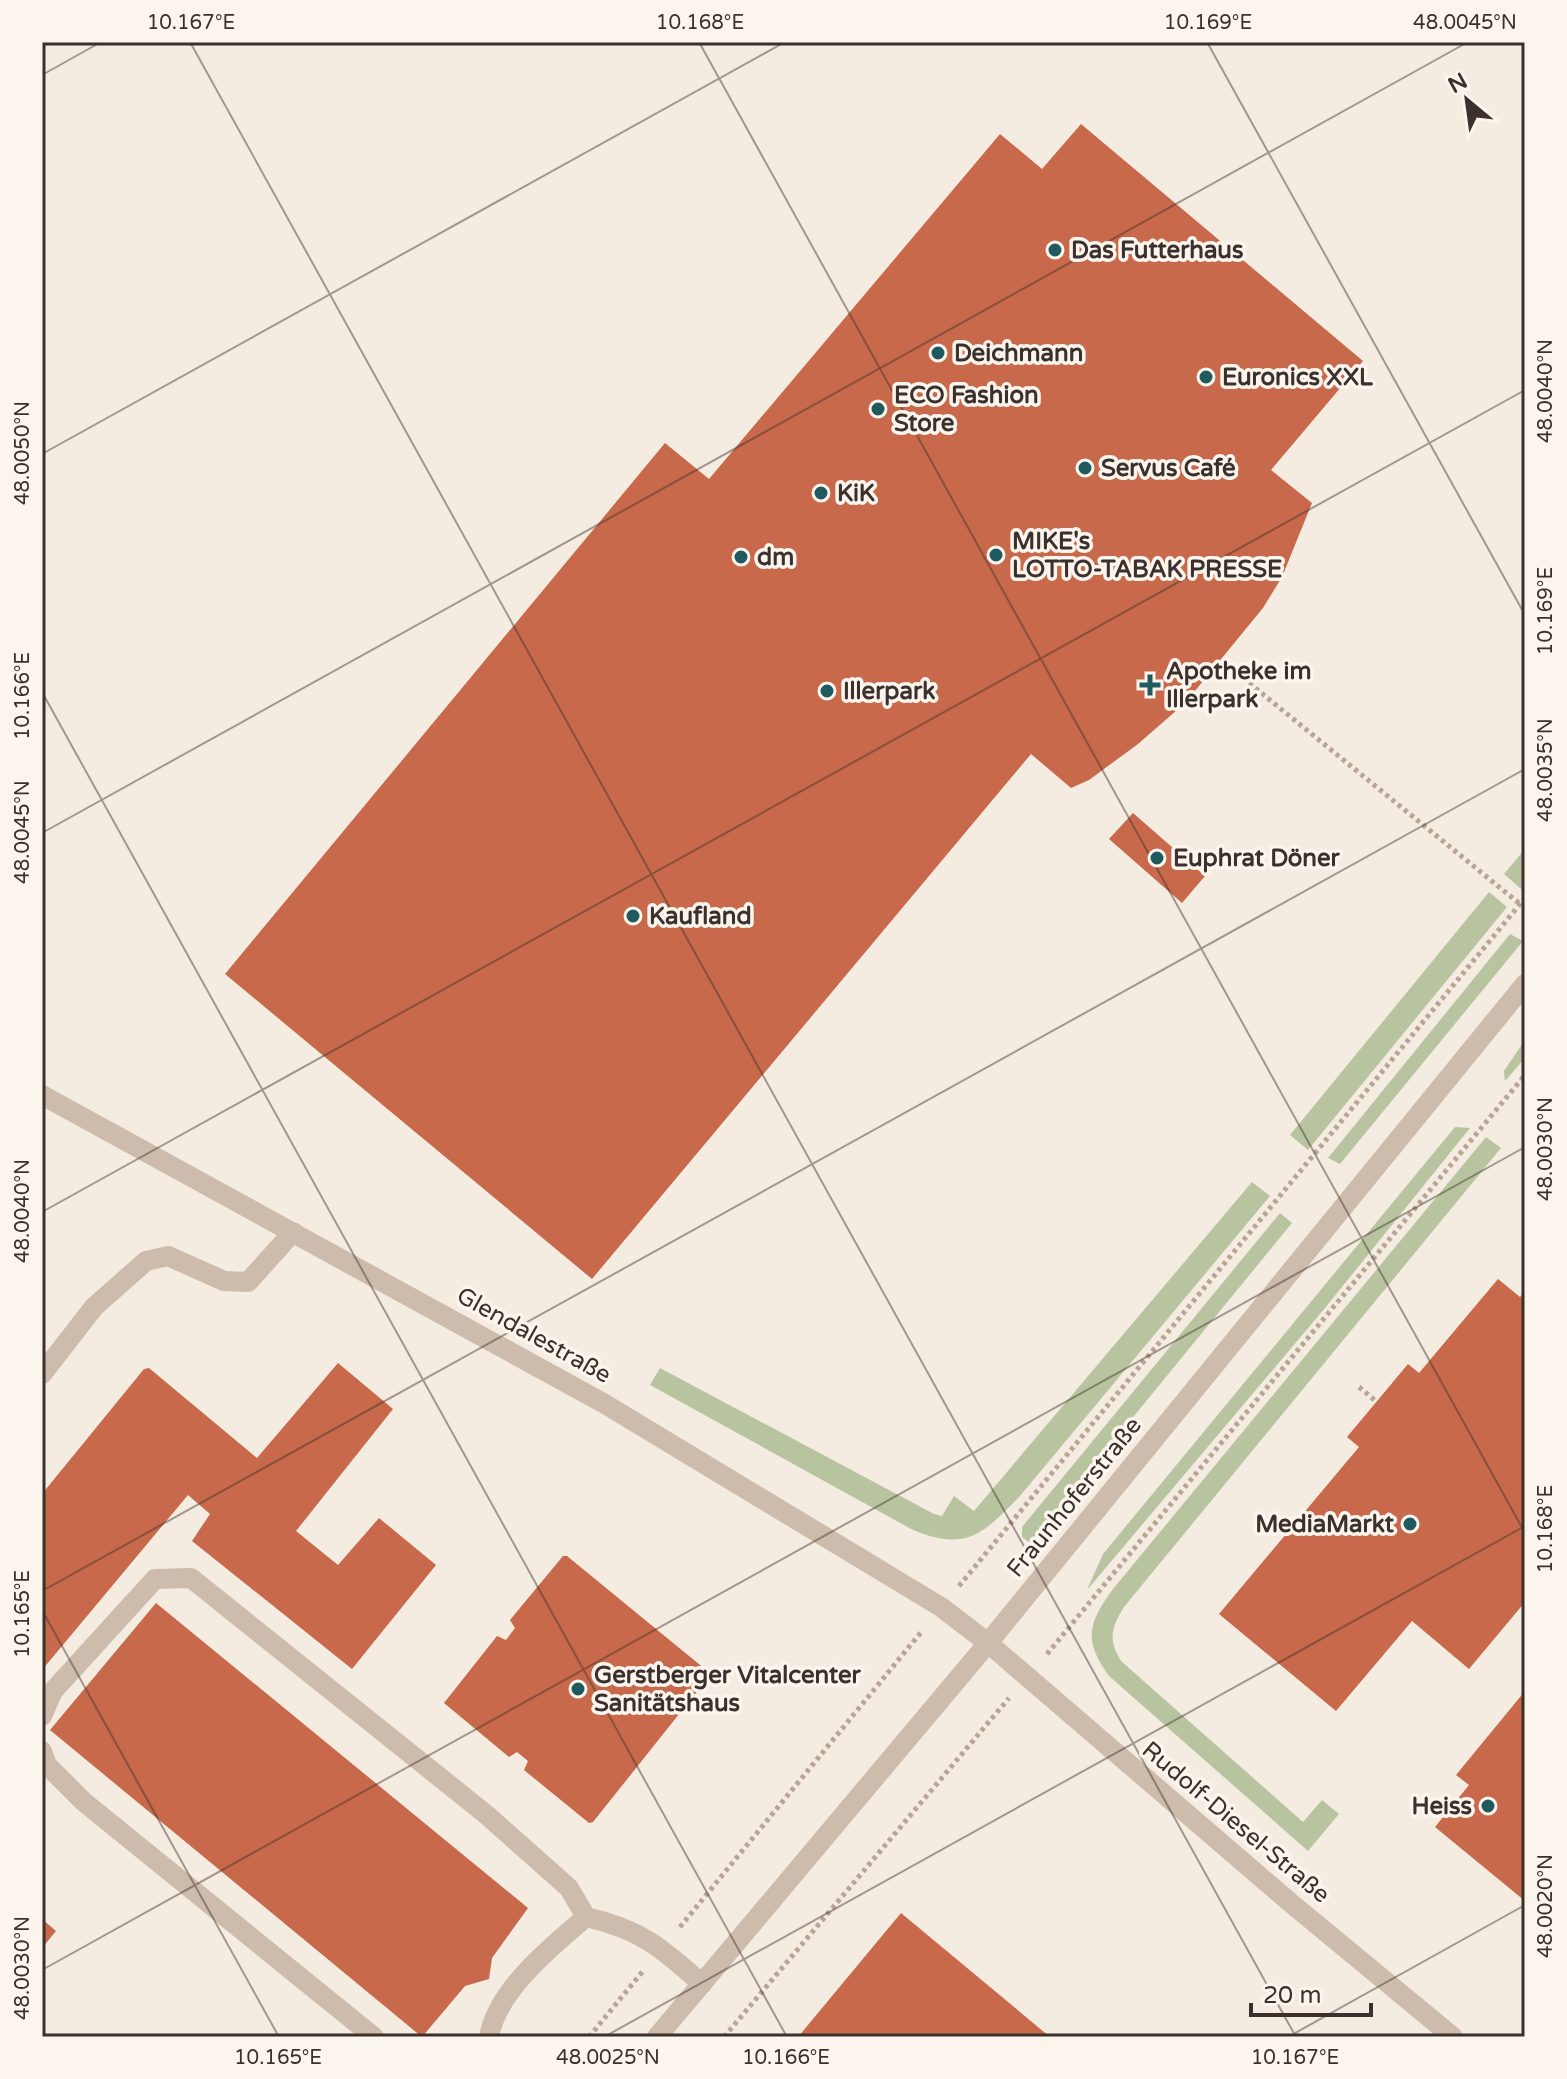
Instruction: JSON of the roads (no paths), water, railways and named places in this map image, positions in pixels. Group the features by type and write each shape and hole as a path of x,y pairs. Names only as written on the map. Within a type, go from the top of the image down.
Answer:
{"street":[{"name":"Fraunhoferstraße","path":"657,2037 988,1643 1525,984"},
{"name":"Glendalestraße","path":"42,1095 605,1404 941,1607 988,1643"},
{"path":"42,1374 94,1307 146,1261 168,1256 224,1281 248,1282 293,1232"},
{"path":"42,1716 53,1691 155,1579 191,1578 488,1816 569,1888 586,1917 623,1925 662,1949 702,1984"},
{"name":"Rudolf-Diesel-Straße","path":"988,1643 1453,2037"},
{"path":"42,1751 47,1765 84,1802 374,2037"},
{"path":"489,2037 492,2018 539,1956 586,1917"}],"place":[{"name":"Das Futterhaus","path":"1055,250"},
{"name":"Deichmann","path":"938,353"},
{"name":"Euronics XXL","path":"1206,377"},
{"name":"ECO Fashion Store","path":"878,409"},
{"name":"Servus Café","path":"1085,468"},
{"name":"KiK","path":"821,493"},
{"name":"MIKE's LOTTO-TABAK PRESSE","path":"996,555"},
{"name":"dm","path":"741,557"},
{"name":"Apotheke im Illerpark","path":"1150,685"},
{"name":"Illerpark","path":"827,691"},
{"name":"Euphrat Döner","path":"1157,858"},
{"name":"Kaufland","path":"633,916"},
{"name":"MediaMarkt","path":"1410,1524"},
{"name":"Gerstberger Vitalcenter Sanitätshaus","path":"578,1689"},
{"name":"Heiss","path":"1488,1806"}]}
